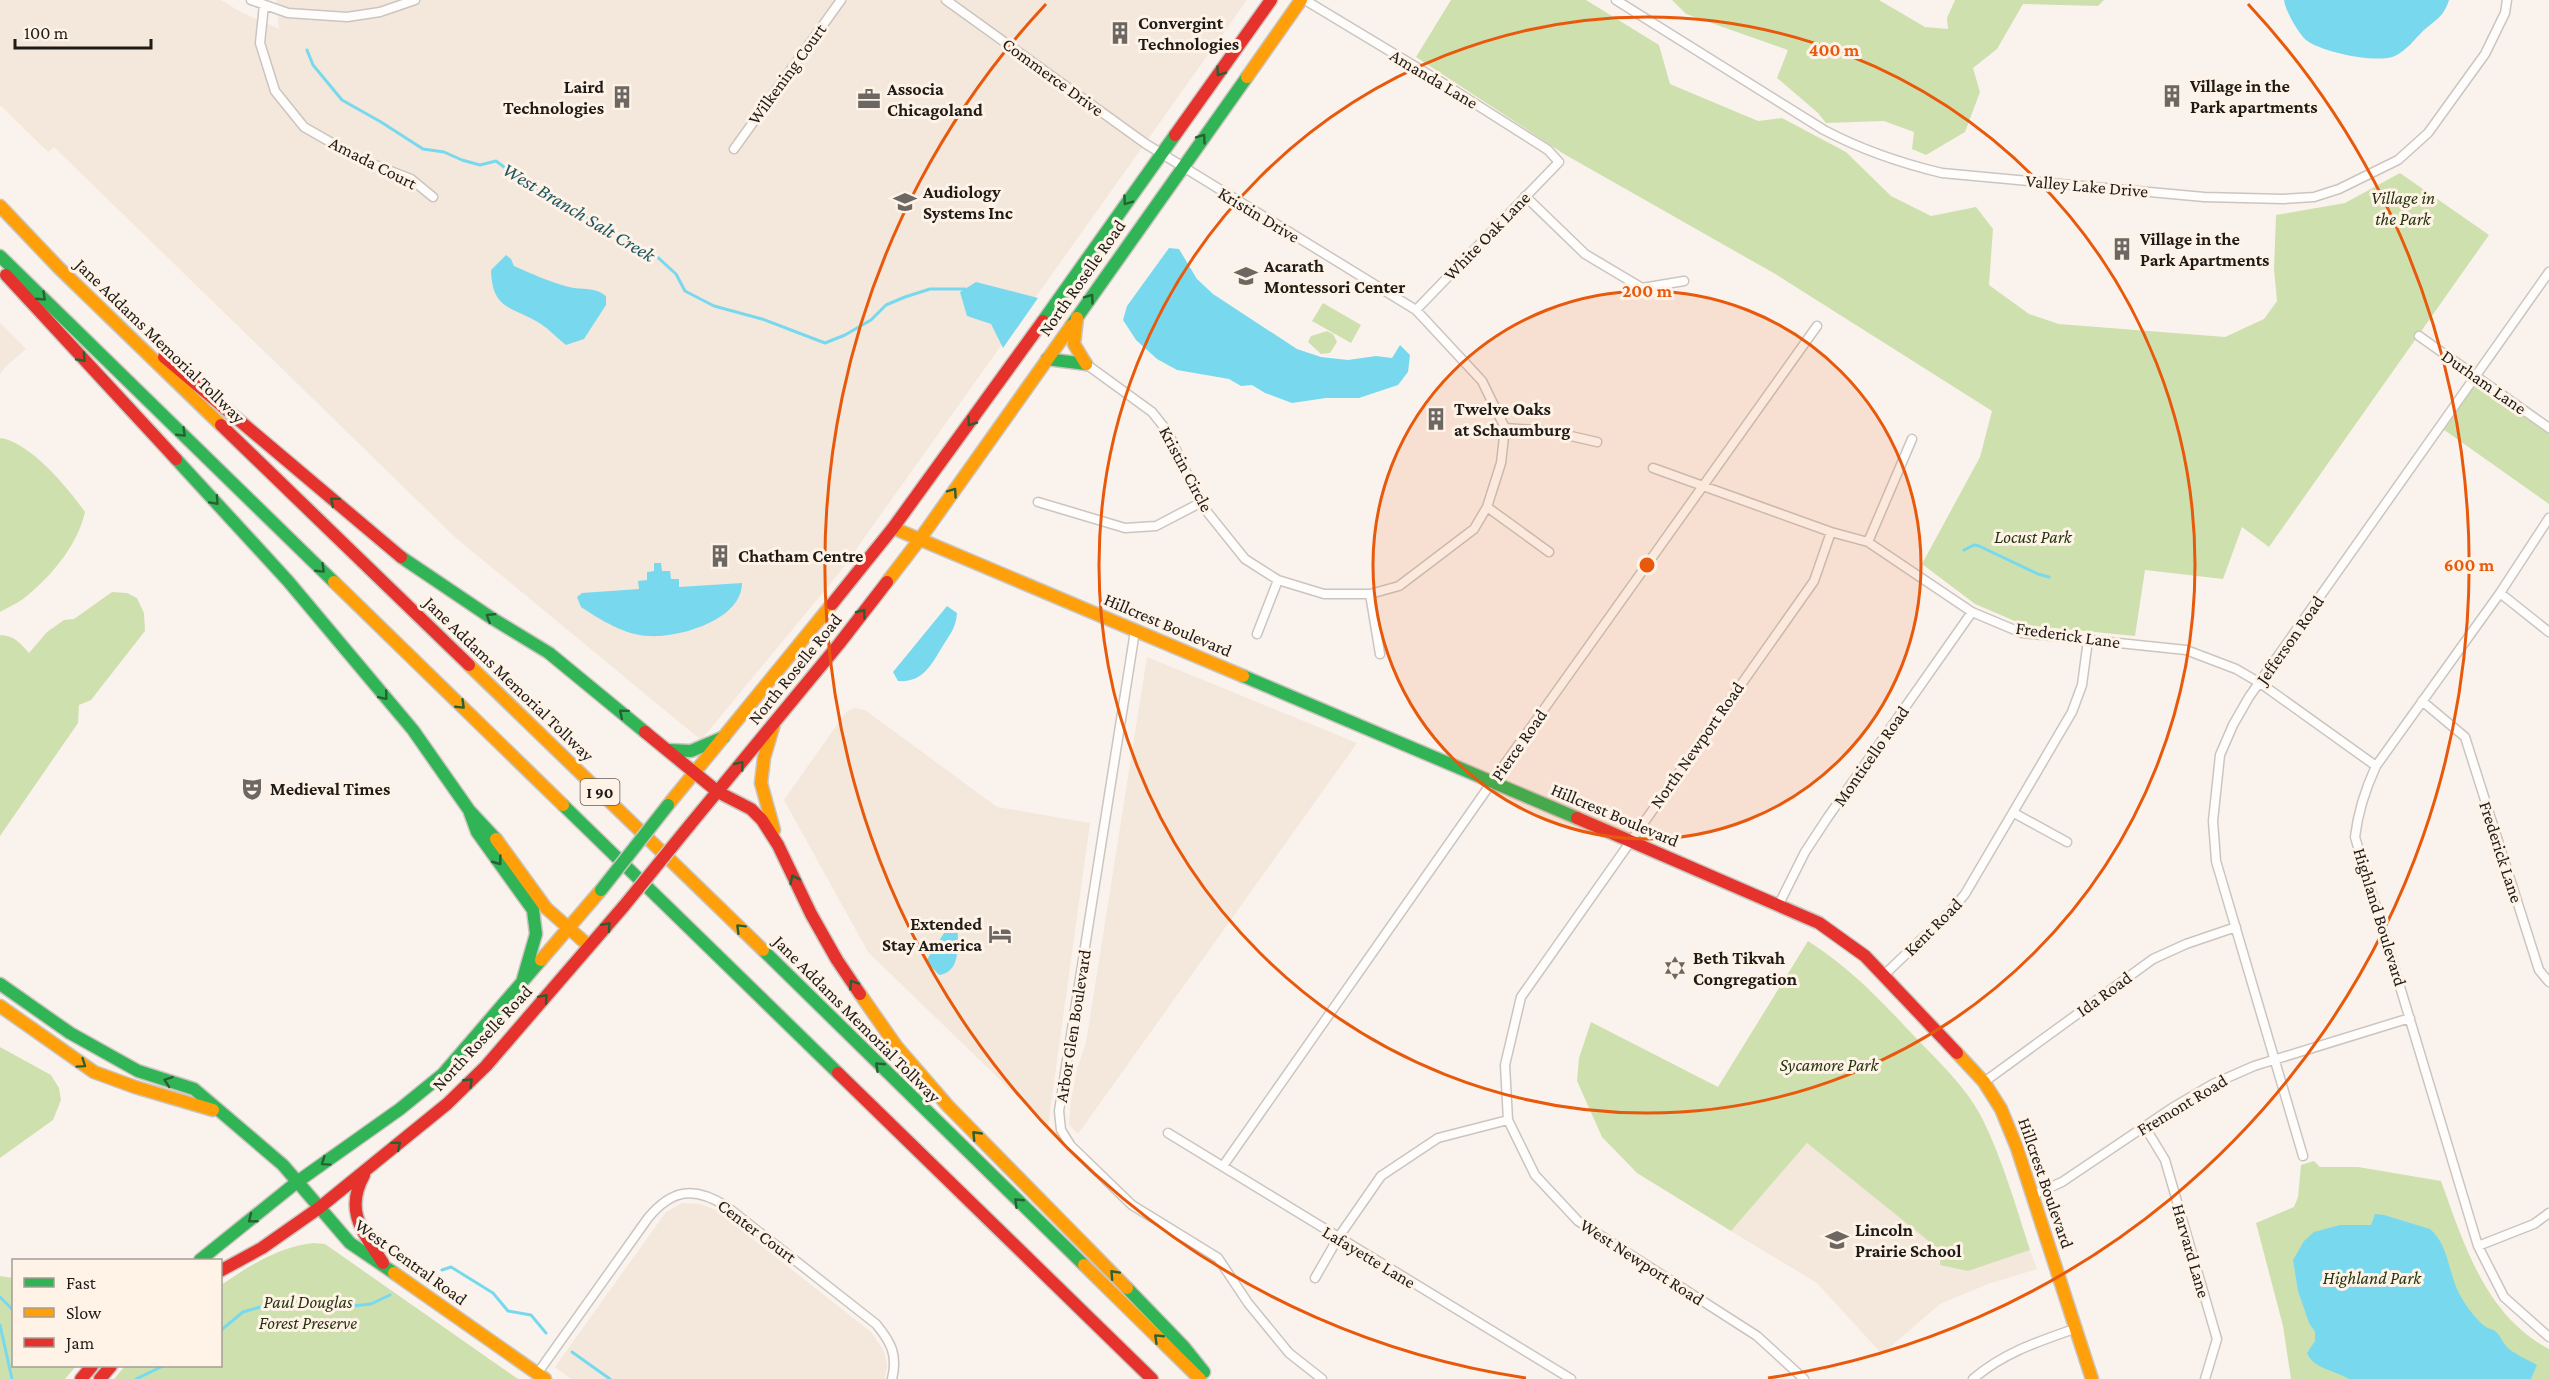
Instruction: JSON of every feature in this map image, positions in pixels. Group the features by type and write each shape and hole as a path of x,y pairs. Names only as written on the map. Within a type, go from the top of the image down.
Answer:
{"main road":[{"name":"North Roselle Road","path":"201,1259 297,1182 400,1109 443,1074 470,1045 523,979 601,890 893,528 1272,0"},
{"name":"North Roselle Road","path":"222,1270 262,1248 319,1208 447,1104 486,1066 624,906 774,724 920,539 1182,167 1303,0"},
{"name":"Jane Addams Memorial Tollway","path":"0,206 59,268 686,875 1200,1379"},
{"name":"I 90","path":"0,256 1152,1379"},
{"path":"0,268 288,581 412,730 469,810 492,833 546,908 589,946"},
{"path":"59,268 397,554 489,617 549,653 718,792 751,809 762,820 778,845 811,914 837,960 897,1047 948,1106 1184,1347 1210,1379"},
{"path":"1077,316 1074,344 1086,364"},
{"path":"1047,358 1086,364"},
{"name":"Hillcrest Boulevard","path":"893,528 1779,904 1835,933 1865,956 1984,1082 2009,1126 2092,1379"},
{"path":"774,724 764,758 761,783 778,845"},
{"path":"668,750 691,751 724,737"},
{"path":"469,810 477,832 532,910 536,934 523,979"},
{"name":"West Central Road","path":"0,984 69,1033 138,1071 194,1089 283,1165 350,1243 541,1376"},
{"name":"West Central Road","path":"0,1006 94,1072 135,1087 217,1111"},
{"path":"60,1048 69,1033"},
{"path":"366,1170 355,1192 355,1209 362,1229 385,1266"},
{"path":"81,1379 90,1367"},
{"path":"100,1379 109,1367"}],"street":[{"path":"251,0 288,13 347,17 380,12 414,0"},
{"name":"Wilkening Court","path":"734,149 841,0"},
{"name":"Commerce Drive","path":"946,0 1160,153"},
{"name":"Amanda Lane","path":"1303,0 1528,137 1548,150 1559,162"},
{"name":"Valley Lake Drive","path":"1616,0 1824,130 1856,146 1901,163 1942,173 2204,197 2283,200 2314,197 2340,189 2398,160 2428,133 2485,54 2505,13 2507,0"},
{"name":"Amada Court","path":"264,4 260,43 275,91 304,127 360,159 411,178 433,197"},
{"name":"Kristin Drive","path":"1160,153 1416,310 1482,381 1505,428"},
{"name":"White Oak Lane","path":"1416,310 1559,162"},
{"path":"1525,196 1585,254 1642,288 1684,281"},
{"name":"Jefferson Road","path":"2303,1156 2216,861 2213,821 2220,755 2233,725 2260,682 2549,272"},
{"name":"Pierce Road","path":"1223,1166 1492,782 1817,326"},
{"name":"Durham Lane","path":"2419,336 2549,428"},
{"name":"Kristin Circle","path":"1086,364 1158,418 1168,432 1200,503 1245,559 1278,580 1324,594 1370,594 1399,586 1474,529 1487,507 1501,463 1505,428"},
{"path":"1505,428 1549,431 1597,442"},
{"path":"1868,542 1912,439"},
{"name":"Frederick Lane","path":"1653,468 1831,532 1868,542 1972,612 2022,633 2186,650 2228,665 2260,682 2376,766"},
{"path":"1038,502 1125,528 1156,526 1200,503"},
{"path":"1487,507 1549,552"},
{"name":"Highland Boulevard","path":"2549,518 2500,593 2376,766 2357,816 2355,837 2478,1246 2504,1297 2549,1337"},
{"name":"North Newport Road","path":"1508,1120 1505,1065 1521,997 1814,581 1831,532"},
{"path":"1257,634 1278,580"},
{"path":"2500,593 2549,632"},
{"path":"1370,594 1380,654"},
{"name":"Monticello Road","path":"1779,904 1805,852 1828,817 1972,612"},
{"name":"Arbor Glen Boulevard","path":"1135,631 1060,1105 1061,1130 1071,1146 1132,1205 1218,1258 1248,1303 1289,1353 1322,1379"},
{"name":"Kent Road","path":"1884,975 1950,912 1965,894 2072,712 2082,686 2088,640"},
{"name":"Frederick Lane","path":"2422,701 2465,737 2539,969 2549,982"},
{"path":"2014,813 2067,842"},
{"name":"Ida Road","path":"1984,1082 2153,959 2186,944 2236,927"},
{"name":"Fremont Road","path":"2033,1195 2062,1182 2213,1084 2254,1066 2410,1018"},
{"path":"1315,1278 1338,1238 1381,1176 1438,1138 1508,1120"},
{"name":"West Newport Road","path":"1508,1120 1535,1175 1578,1221 1757,1336 1804,1379"},
{"name":"Harvard Lane","path":"2145,1127 2165,1160 2217,1339 2205,1379"},
{"name":"Lafayette Lane","path":"1168,1133 1570,1379"},
{"name":"Center Court","path":"541,1376 658,1205 668,1199 690,1193 712,1197 726,1206 876,1324 889,1341 895,1354 892,1379"},
{"path":"2478,1246 2534,1224 2549,1213"},
{"path":"1973,1379 1990,1364 2014,1350 2074,1329"}],"shaded area":[{"path":"0,0 221,0 279,29 276,0 1247,0 840,572 701,740 455,537 54,147 48,152 0,105"},
{"path":"0,323 26,349 5,367 0,375"},
{"path":"1147,657 1357,743 1078,1134 1069,1125 1071,1100 1077,1069 1086,1043"},
{"path":"854,708 865,710 997,807 1090,823 1048,1126 868,952 784,800 846,712"},
{"name":"Lincoln Prairie School","path":"1807,1143 1968,1271 2030,1250 2037,1269 1988,1284 1940,1304 1882,1354 1817,1283 1731,1231"},
{"path":"682,1203 700,1204 716,1210 871,1332 884,1351 887,1365 885,1379 571,1379 555,1367 666,1212"}],"green space":[{"path":"1451,0 1586,0 1659,45 1670,84 1758,121 1782,118 1846,152 1891,196 1931,216 1976,207 1993,229 1989,285 2029,314 2059,324 2225,337 2264,319 2277,301 2274,269 2276,215 2345,203 2400,173 2489,235 2269,547 2242,527 2223,579 2145,570 2135,636 2024,625 1975,604 1922,564 1980,457 1992,411 1777,275 1564,154 1416,57"},
{"path":"1672,0 1879,0 1925,27 1948,29 1947,18 1955,0 2104,0 2098,6 2023,4 1997,49 1973,68 1980,92 1965,132 1926,155 1912,149 1914,132 1884,121 1826,123 1818,113 1777,78 1788,50 1686,14"},
{"path":"1323,303 1361,325 1351,343 1312,321"},
{"path":"1327,331 1333,334 1337,342 1330,353 1321,354 1308,342 1311,336"},
{"path":"2476,377 2549,428 2549,504 2440,427"},
{"path":"0,438 11,441 35,457 59,479 85,512 77,536 55,568 25,598 0,612"},
{"path":"112,592 127,593 137,598 144,613 145,631 91,700 79,705 78,723 0,836 0,635 13,638 29,653 47,632 64,620 74,619"},
{"name":"Sycamore Park","path":"1808,941 1824,951 1892,1012 1944,1067 1977,1108 2009,1184 2030,1250 1968,1271 1940,1265 1941,1251 1807,1143 1731,1231 1637,1173 1602,1137 1577,1081 1579,1058 1591,1022 1718,1087"},
{"path":"0,1047 51,1075 59,1088 61,1100 53,1120 0,1158"},
{"name":"Highland Park","path":"2314,1161 2320,1167 2358,1167 2441,1181 2468,1253 2493,1298 2508,1317 2527,1335 2549,1349 2549,1379 2291,1379 2283,1326 2256,1223 2294,1207 2298,1197 2301,1165"},
{"name":"Paul Douglas Forest Preserve","path":"325,1244 518,1379 114,1379 124,1367 222,1367 222,1284 253,1264 300,1245"},
{"path":"0,1276 12,1278 12,1367 75,1367 65,1379 0,1379"}],"water":[{"path":"2284,0 2449,0 2441,15 2403,51 2395,56 2376,59 2349,56 2324,49 2306,40 2292,21"},
{"path":"1169,248 1179,249 1197,279 1213,294 1297,349 1321,357 1348,360 1376,356 1392,358 1400,345 1410,355 1408,372 1398,385 1359,398 1326,398 1292,403 1265,393 1252,385 1241,386 1229,379 1177,370 1157,359 1136,340 1123,320 1127,306"},
{"path":"506,255 514,266 534,275 569,287 598,291 606,296 606,305 584,339 566,345 540,323 503,304 495,291 491,270"},
{"path":"976,282 1038,298 1003,348 991,324 967,316 960,292"},
{"path":"654,563 661,563 662,571 670,571 671,579 679,579 679,587 742,583 739,596 732,607 707,624 692,630 662,636 640,635 622,630 581,607 577,597 582,593 639,589 638,581 647,580 647,572 654,571"},
{"path":"947,606 957,613 956,622 935,658 921,675 907,681 898,681 893,672"},
{"path":"953,925 958,930 956,958 951,969 939,975 926,961 948,927"},
{"name":"Highland Park","path":"2375,1214 2430,1229 2436,1235 2441,1242 2458,1291 2466,1305 2482,1324 2497,1333 2509,1349 2537,1365 2531,1379 2349,1379 2314,1363 2307,1353 2315,1341 2315,1332 2309,1323 2298,1291 2293,1260 2304,1241 2314,1232 2340,1225 2371,1225"}],"waterway":[{"name":"West Branch Salt Creek","path":"307,50 313,65 342,100 423,149 444,152 480,165 496,161 534,189 654,254 676,274 685,291 714,306 762,319 825,343 845,335 871,320 886,305 905,297 930,289 965,289"},
{"path":"1964,550 1974,545 1979,546 2049,577"},
{"path":"442,1270 451,1267 493,1293 508,1311 531,1315 546,1333"},
{"path":"222,1329 243,1312 264,1306 342,1307 371,1304 390,1295"},
{"path":"0,1297 12,1309"},
{"path":"0,1325 12,1379"},
{"path":"572,1352 610,1379"},
{"path":"136,1379 161,1367"}],"traffic: fast":[{"path":"1071,326 1247,77"},
{"path":"1043,321 1175,135"},
{"path":"0,256 334,582"},
{"path":"1047,359 1086,364"},
{"path":"176,459 288,581 413,730 469,810 496,839"},
{"path":"401,557 490,617 549,653 645,732"},
{"path":"1243,676 1577,818"},
{"path":"668,750 691,751 724,737"},
{"path":"563,805 838,1073"},
{"path":"601,890 668,805"},
{"path":"470,813 477,832 533,910 536,934 523,979"},
{"path":"763,950 1084,1265"},
{"path":"201,1259 297,1182 400,1109 443,1074 541,960"},
{"path":"0,984 70,1033 138,1071 194,1089 283,1165 350,1243 394,1273"},
{"path":"1127,1288 1184,1347 1204,1372"}],"traffic: slow":[{"path":"1247,77 1301,0"},
{"path":"0,206 59,268 221,425"},
{"path":"1077,318 1074,344 1086,364"},
{"path":"887,582 1071,326"},
{"path":"893,528 1243,676"},
{"path":"334,582 563,805"},
{"path":"668,805 832,604"},
{"path":"469,665 763,950"},
{"path":"774,724 764,758 761,783 774,830"},
{"path":"496,839 546,908 589,946"},
{"path":"541,960 601,890"},
{"path":"860,994 897,1047 948,1106 1127,1288"},
{"path":"0,1006 94,1072 135,1087 213,1110"},
{"path":"1957,1053 1984,1082 2001,1109 2017,1148 2092,1379"},
{"path":"1084,1265 1200,1379"},
{"path":"394,1273 545,1379"}],"traffic: jam":[{"path":"1175,135 1271,0"},
{"path":"6,275 176,459"},
{"path":"832,604 893,528 1043,321"},
{"path":"164,357 401,557"},
{"path":"221,425 469,665"},
{"path":"689,826 887,582"},
{"path":"645,732 718,792 751,809 762,820 778,845 811,914 837,960 860,994"},
{"path":"1577,818 1819,923 1865,956 1957,1053"},
{"path":"624,906 689,826"},
{"path":"222,1270 262,1248 319,1208 447,1104 486,1066 624,906"},
{"path":"838,1073 1152,1379"},
{"path":"364,1175 356,1200 358,1221 383,1263"},
{"path":"81,1379 91,1367"},
{"path":"100,1379 110,1367"}],"place":[{"name":"Convergint Technologies","path":"1120,33"},
{"name":"Village in the Park apartments","path":"2172,96"},
{"name":"Laird Technologies","path":"622,97"},
{"name":"Associa Chicagoland","path":"869,99"},
{"name":"Audiology Systems Inc","path":"905,202"},
{"name":"Village in the Park Apartments","path":"2122,249"},
{"name":"Acarath Montessori Center","path":"1246,276"},
{"name":"Twelve Oaks at Schaumburg","path":"1436,419"},
{"name":"Chatham Centre","path":"720,556"},
{"name":"Medieval Times","path":"252,789"},
{"name":"Extended Stay America","path":"1000,934"},
{"name":"Beth Tikvah Congregation","path":"1675,968"},
{"name":"Lincoln Prairie School","path":"1837,1240"}],"park label":[{"name":"Village in the Park","path":"2403,208"},
{"name":"Locust Park","path":"2033,537"}]}
